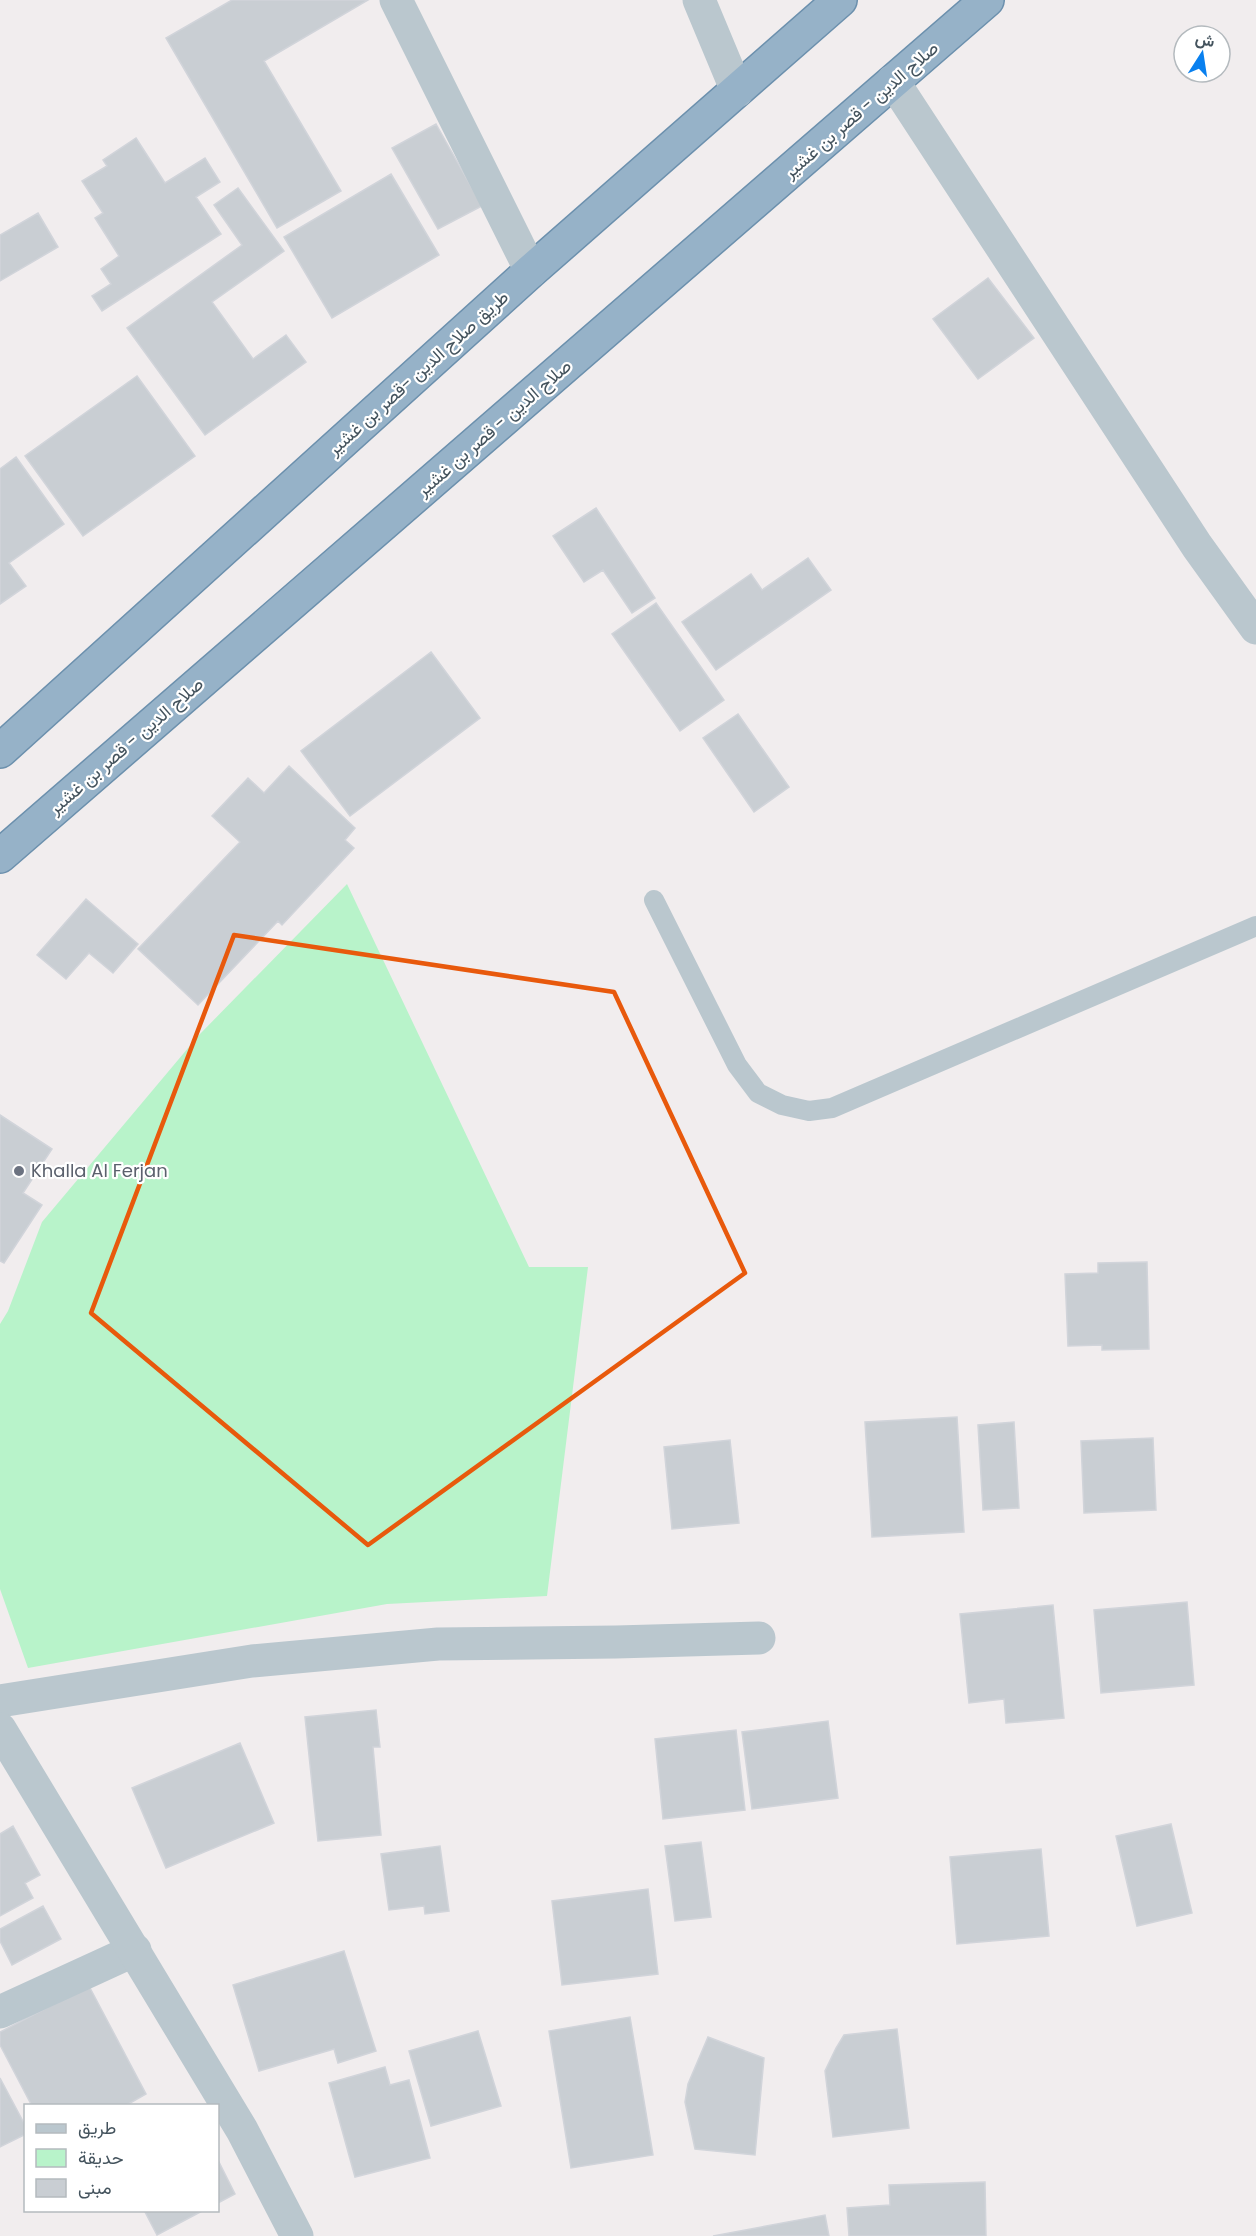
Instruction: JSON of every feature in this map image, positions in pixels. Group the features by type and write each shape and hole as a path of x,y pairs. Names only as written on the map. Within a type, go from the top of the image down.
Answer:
{"highway":[{"name":"طريق صلاح الدين -قصر بن غشير","path":"0,751 531,272 840,0"},
{"name":"صلاح الدين - قصر بن غشير","path":"0,856 987,0"}],"street":[{"path":"396,0 531,272"},
{"path":"699,0 737,91"},
{"path":"893,81 1197,546 1256,628"},
{"path":"0,1701 252,1660 438,1644 759,1638"},
{"path":"0,1729 242,2130 297,2236"},
{"path":"0,2012 135,1950"}],"lane":[{"path":"654,900 737,1065 758,1093 782,1105 809,1111 832,1108 1256,926"}],"highlighted area":[{"path":"234,935 614,992 745,1273 368,1545 91,1313"}],"green space":[{"path":"347,884 529,1267 588,1267 547,1596 387,1604 28,1668 0,1589 0,1324 8,1311 42,1222 199,1035"}],"building":[{"path":"232,0 368,0 264,61 341,191 277,228 166,38"},
{"path":"436,124 482,206 438,229 392,148"},
{"path":"136,138 165,183 205,158 220,182 196,197 221,234 102,311 92,296 111,284 101,269 119,256 95,218 103,213 82,181 107,166 103,160"},
{"path":"391,174 439,255 332,318 284,237"},
{"path":"238,188 284,251 212,302 253,359 286,335 306,362 205,435 127,328 242,245 214,205"},
{"path":"38,213 58,247 0,281 0,235"},
{"path":"988,278 1034,338 978,379 933,319"},
{"path":"137,376 195,456 83,536 25,456"},
{"path":"16,457 64,524 9,563 26,586 0,604 0,469"},
{"path":"596,508 655,598 632,613 603,570 584,582 553,536"},
{"path":"808,558 831,590 716,670 682,622 751,574 762,590"},
{"path":"656,603 724,700 680,731 612,634"},
{"path":"431,652 480,718 350,816 301,751"},
{"path":"738,714 789,787 754,812 703,738"},
{"path":"289,766 355,828 345,840 354,848 282,925 278,921 198,1005 138,949 240,842 212,816 248,778 264,793"},
{"path":"86,899 138,944 113,973 89,953 66,979 37,955"},
{"name":"Khalla Al Ferjan","path":"0,1115 52,1149 23,1193 42,1205 4,1263 0,1261"},
{"path":"1147,1262 1149,1349 1102,1350 1102,1345 1068,1346 1065,1274 1098,1273 1098,1263"},
{"path":"957,1417 964,1532 872,1537 865,1422"},
{"path":"1014,1422 1019,1508 983,1510 978,1425"},
{"path":"1153,1438 1156,1510 1084,1513 1081,1441"},
{"path":"730,1440 739,1523 672,1529 664,1447"},
{"path":"1187,1602 1194,1685 1101,1693 1094,1610"},
{"path":"1053,1605 1064,1718 1006,1723 1004,1699 969,1703 960,1614"},
{"path":"376,1710 380,1747 373,1747 381,1835 318,1841 305,1717"},
{"path":"828,1721 838,1798 752,1809 742,1732"},
{"path":"736,1730 745,1810 663,1819 655,1739"},
{"path":"240,1743 274,1823 166,1868 132,1788"},
{"path":"1171,1824 1192,1913 1137,1926 1116,1836"},
{"path":"13,1826 40,1875 25,1883 33,1898 0,1916 0,1834"},
{"path":"701,1842 711,1917 675,1921 665,1846"},
{"path":"440,1846 449,1911 425,1914 424,1906 389,1910 381,1854"},
{"path":"1041,1849 1049,1936 957,1944 950,1857"},
{"path":"648,1889 658,1974 562,1985 552,1901"},
{"path":"43,1906 61,1939 12,1965 0,1941 0,1929"},
{"path":"344,1951 376,2051 338,2063 334,2049 259,2071 233,1985"},
{"path":"89,1986 146,2094 128,2104 31,2104 0,2045 0,2032"},
{"path":"630,2017 653,2155 571,2168 549,2031"},
{"path":"897,2029 909,2128 833,2137 825,2071 836,2048 844,2035"},
{"path":"478,2031 501,2106 431,2126 409,2051"},
{"path":"708,2037 764,2058 755,2155 695,2149 685,2102 688,2084"},
{"path":"385,2067 390,2085 409,2080 430,2158 355,2177 329,2083"},
{"path":"0,2078 24,2123 24,2135 0,2147"},
{"path":"219,2162 235,2194 219,2202"},
{"path":"985,2182 986,2236 849,2236 847,2208 890,2205 889,2185"},
{"path":"145,2212 200,2212 157,2235"},
{"path":"825,2215 829,2236 713,2236"}],"place":[{"name":"Khalla Al Ferjan","path":"19,1171"}]}
